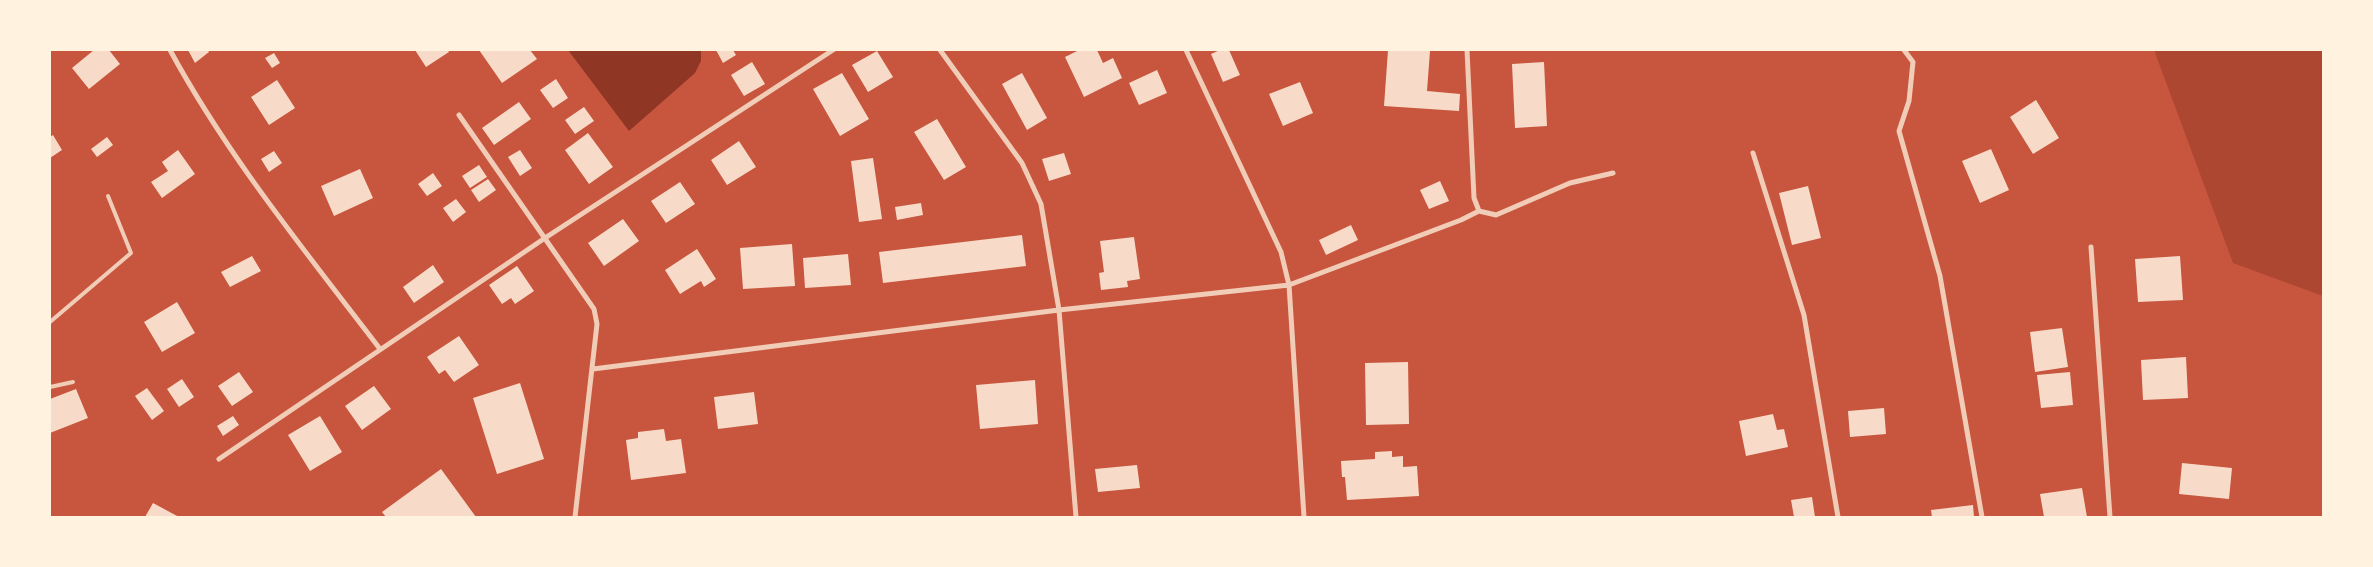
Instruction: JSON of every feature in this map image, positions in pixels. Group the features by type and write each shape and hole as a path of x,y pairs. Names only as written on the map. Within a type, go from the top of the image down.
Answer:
{"street":[{"path":"170,50 229,148 380,349"},
{"path":"219,459 545,238 833,50"},
{"path":"940,50 1022,163 1041,204 1059,310 1076,517"},
{"path":"1186,50 1282,252 1289,285 1304,517"},
{"path":"1467,50 1474,198 1479,211"},
{"path":"1904,50 1913,62 1909,101 1899,131 1940,276 1982,517"},
{"path":"459,115 594,309 598,324 575,517"},
{"path":"1753,153 1804,315 1838,517"},
{"path":"593,369 1059,310 1289,285 1461,220 1479,211 1496,215 1570,184 1613,174"},
{"path":"2091,247 2110,517"}],"lane":[{"path":"50,322 131,253 108,196"},
{"path":"50,387 73,382"}],"shaded area":[{"path":"568,50 701,50 701,61 695,73 629,131"},
{"path":"2154,50 2323,50 2323,296 2233,263"}],"building":[{"path":"94,50 109,50 120,64 89,89 72,68"},
{"path":"188,50 208,50 209,52 195,63"},
{"path":"415,50 448,50 449,52 426,67"},
{"path":"479,50 530,50 537,59 502,83"},
{"path":"716,50 733,50 736,55 723,63"},
{"path":"1079,50 1097,50 1103,63 1113,58 1122,78 1084,97 1065,57"},
{"path":"1220,50 1229,50 1240,75 1223,82 1211,54"},
{"path":"1388,50 1430,51 1427,91 1460,94 1459,111 1384,106"},
{"path":"877,51 893,77 868,92 852,65"},
{"path":"274,53 280,63 272,68 265,58"},
{"path":"752,62 765,84 744,96 731,75"},
{"path":"1544,62 1547,126 1515,128 1512,64"},
{"path":"1157,70 1167,93 1139,105 1129,83"},
{"path":"842,73 869,119 840,136 813,89"},
{"path":"1022,73 1047,118 1027,130 1002,84"},
{"path":"556,79 568,98 553,108 540,90"},
{"path":"277,80 295,108 269,125 251,97"},
{"path":"1300,82 1313,113 1283,126 1269,94"},
{"path":"2036,100 2059,138 2033,154 2010,117"},
{"path":"519,102 531,119 494,145 482,128"},
{"path":"584,107 594,121 575,134 565,120"},
{"path":"937,119 966,167 944,180 914,132"},
{"path":"588,133 613,167 589,184 565,150"},
{"path":"53,135 62,150 50,158 50,137"},
{"path":"107,137 113,145 97,157 91,149"},
{"path":"739,141 756,167 727,185 711,160"},
{"path":"1991,149 2009,190 1980,203 1962,161"},
{"path":"178,150 195,174 162,198 151,182 168,171 162,162"},
{"path":"520,150 532,168 520,176 508,157"},
{"path":"274,151 282,163 269,172 261,159"},
{"path":"1064,153 1071,174 1049,181 1042,159"},
{"path":"873,158 882,219 859,222 851,161"},
{"path":"479,165 487,177 470,188 462,176"},
{"path":"360,169 373,198 334,216 321,186"},
{"path":"433,173 442,186 427,196 418,184"},
{"path":"488,179 496,190 479,202 471,190"},
{"path":"1440,181 1449,201 1429,209 1420,190"},
{"path":"680,182 695,204 666,223 651,201"},
{"path":"1808,186 1821,238 1792,245 1779,193"},
{"path":"456,199 466,212 453,222 443,208"},
{"path":"921,203 923,215 897,220 895,207"},
{"path":"623,219 639,241 604,266 588,243"},
{"path":"1351,225 1358,240 1326,255 1319,240"},
{"path":"1022,235 1026,266 883,283 879,252"},
{"path":"1134,237 1140,279 1127,281 1128,287 1101,290 1099,273 1104,272 1100,241"},
{"path":"792,244 795,286 743,289 740,248"},
{"path":"697,249 716,279 704,287 701,281 680,294 665,270"},
{"path":"848,254 851,285 805,288 803,258"},
{"path":"252,256 261,271 230,287 221,272"},
{"path":"2180,256 2183,300 2138,302 2135,259"},
{"path":"433,265 444,282 414,303 403,287"},
{"path":"517,266 534,291 515,304 511,298 502,304 489,285"},
{"path":"177,302 195,333 162,352 144,322"},
{"path":"2062,328 2068,367 2035,372 2030,332"},
{"path":"459,336 479,365 454,382 445,370 439,374 427,357"},
{"path":"2186,357 2188,398 2143,400 2141,360"},
{"path":"1408,362 1409,424 1366,425 1365,363"},
{"path":"239,372 253,392 232,406 218,386"},
{"path":"2070,372 2073,405 2041,408 2037,375"},
{"path":"182,379 194,397 179,407 167,389"},
{"path":"1035,380 1038,424 980,429 976,385"},
{"path":"520,383 544,459 497,474 473,398"},
{"path":"374,386 391,409 362,430 345,406"},
{"path":"147,388 164,411 152,420 135,396"},
{"path":"76,389 88,418 50,433 50,399"},
{"path":"754,392 758,424 718,429 714,397"},
{"path":"1884,408 1886,434 1850,437 1848,411"},
{"path":"1773,414 1777,430 1784,429 1788,447 1746,456 1739,421"},
{"path":"233,416 239,425 223,436 217,426"},
{"path":"320,416 342,452 310,471 288,435"},
{"path":"664,429 666,441 681,439 686,473 631,480 626,440 638,438 638,432"},
{"path":"1392,451 1392,457 1403,456 1403,467 1417,466 1419,496 1347,500 1345,477 1342,477 1341,461 1375,459 1375,452"},
{"path":"2182,463 2232,468 2229,499 2179,494"},
{"path":"1137,465 1140,488 1098,492 1095,469"},
{"path":"441,469 476,517 386,517 382,512"},
{"path":"2082,488 2087,517 2044,517 2040,494"},
{"path":"1812,497 1815,517 1794,517 1791,500"},
{"path":"153,503 179,517 145,517"},
{"path":"1973,505 1974,517 1932,517 1931,510"}]}
